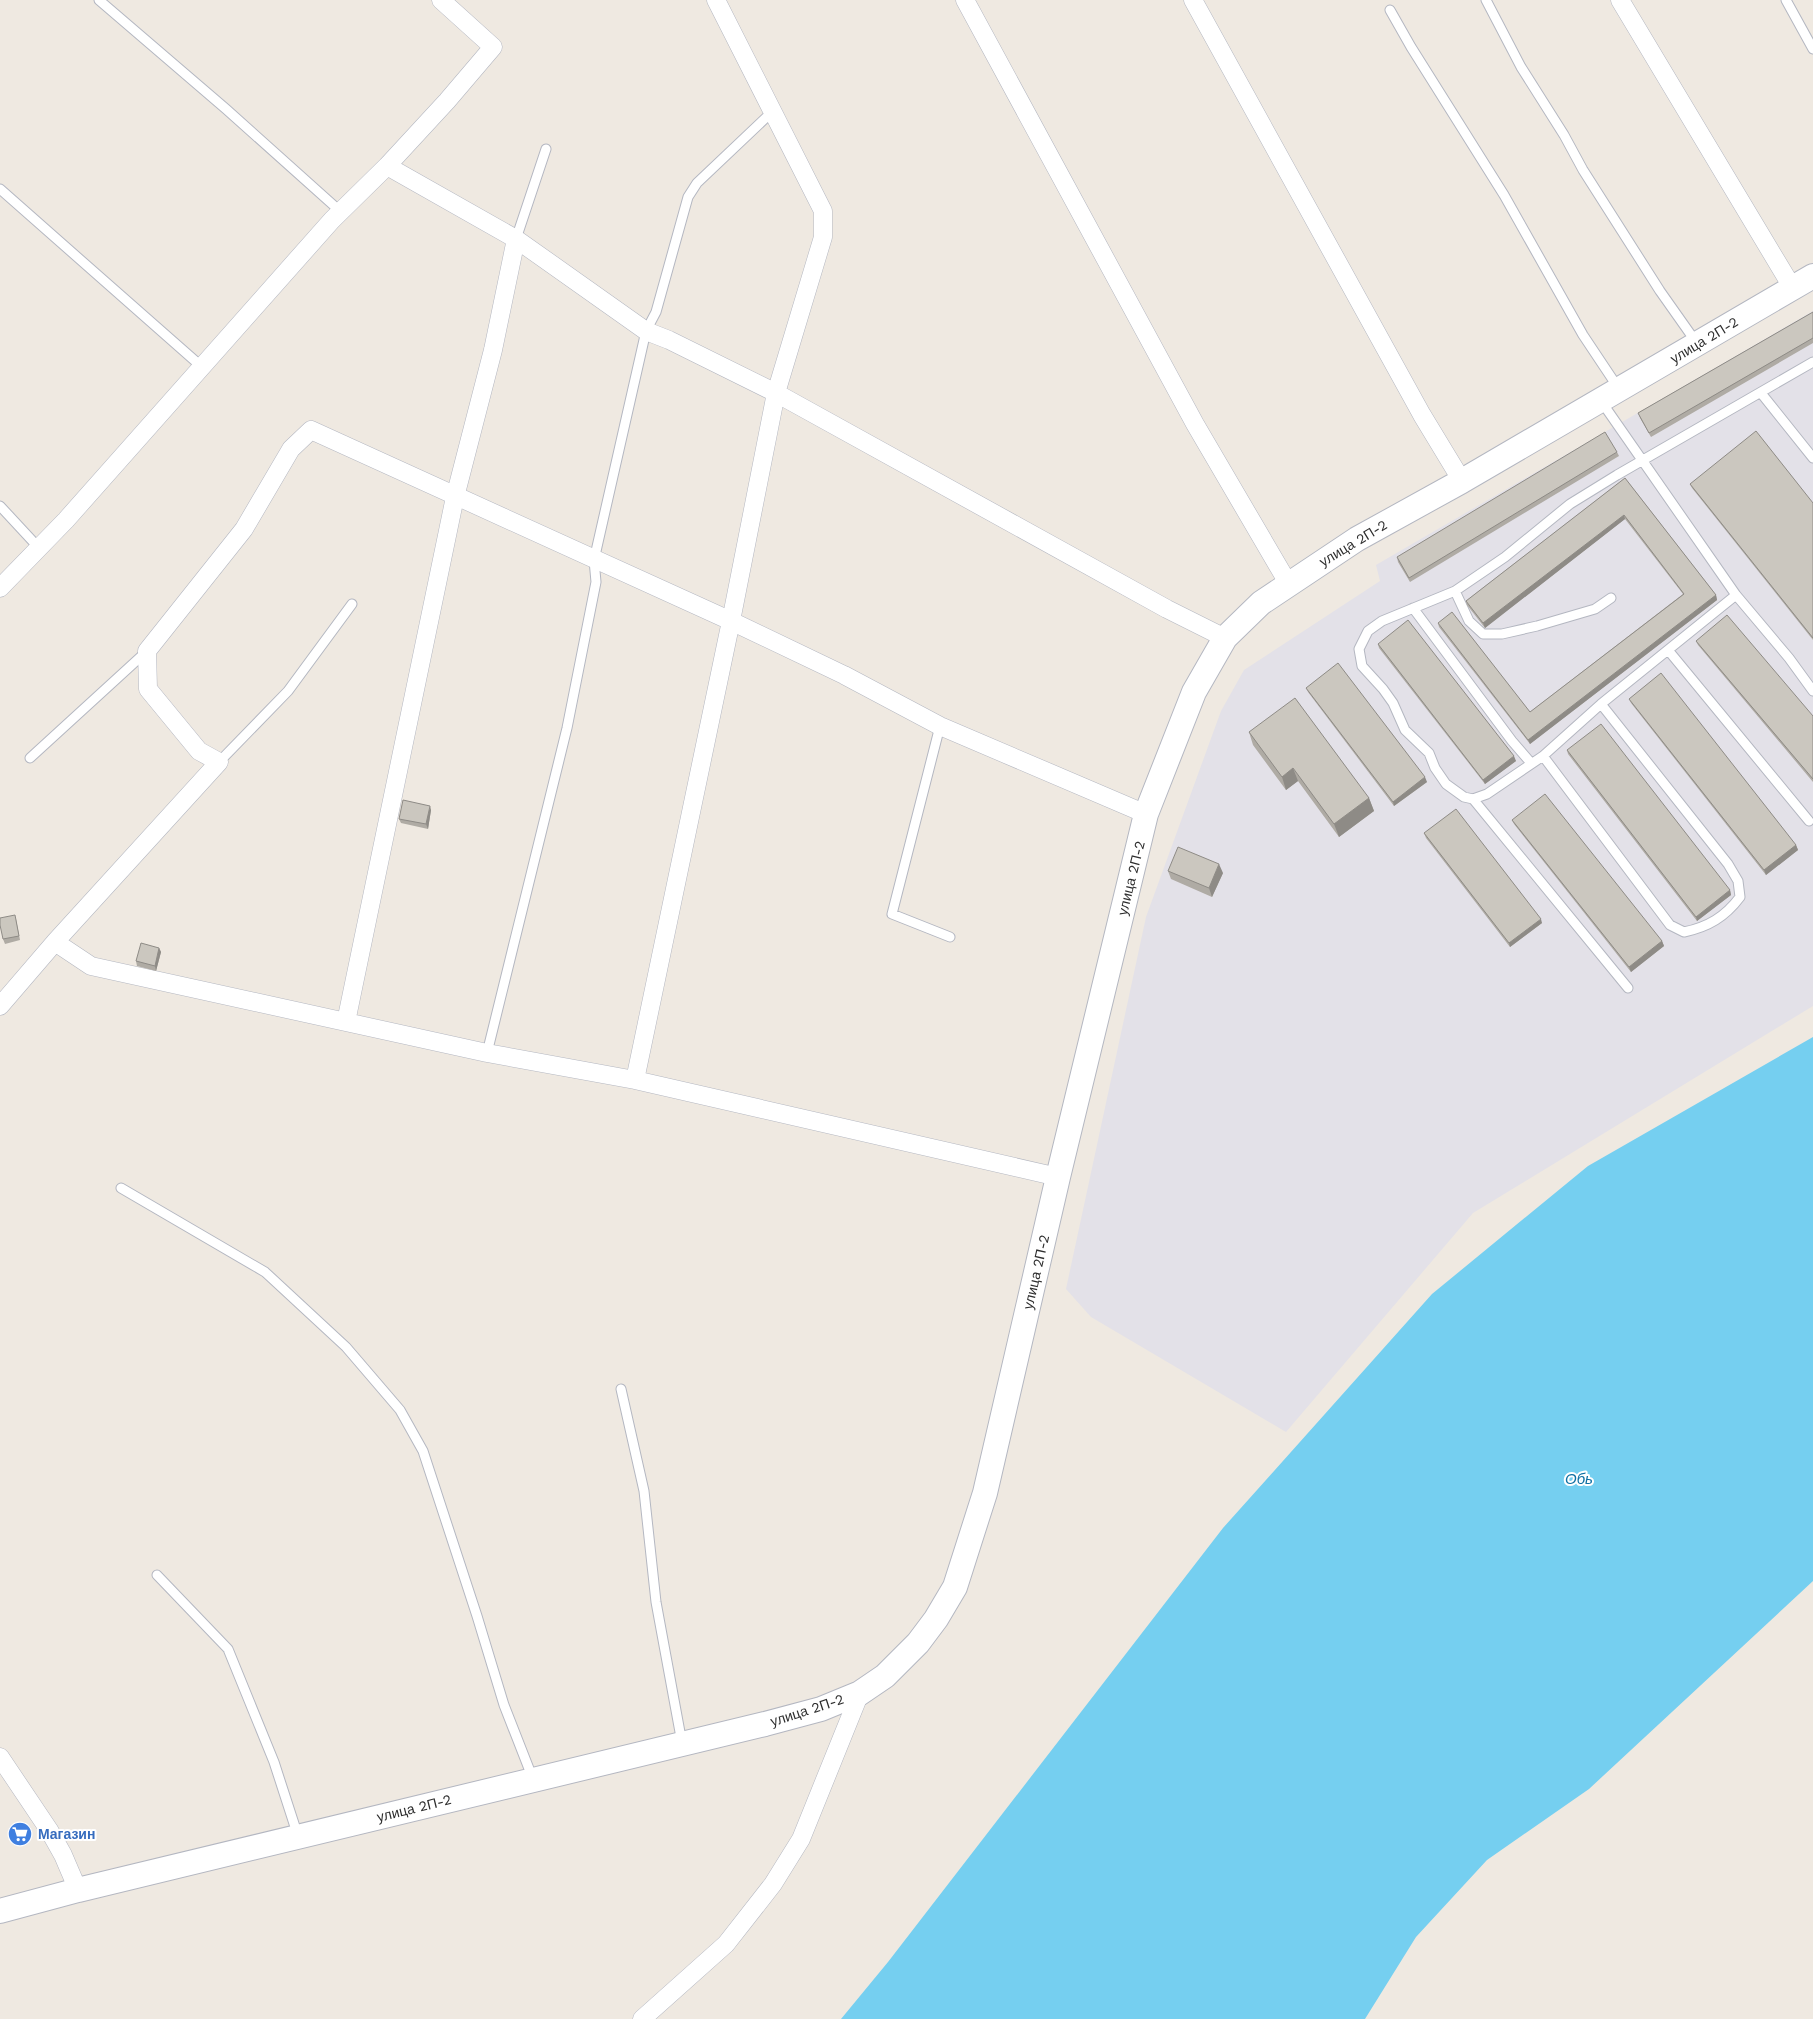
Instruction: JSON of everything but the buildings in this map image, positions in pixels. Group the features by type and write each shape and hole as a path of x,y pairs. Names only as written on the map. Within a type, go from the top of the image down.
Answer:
{"main road":[{"name":"улица 2П-2","path":"0,1911 78,1890 821,1709 860,1693 885,1676 918,1644 955,1587 985,1493 1058,1177 1146,814 1194,692 1224,638 1261,602 1356,538 1462,481 1813,276"}],"street":[{"path":"0,588 39,548 341,212 447,101 493,47 441,0"},
{"path":"635,1080 731,621 776,394 824,237 823,211 773,111 726,24 716,0"},
{"path":"965,0 1195,424 1288,583"},
{"path":"1193,0 1422,415 1462,481"},
{"path":"1620,0 1792,287"},
{"path":"387,166 516,239 646,330 776,394 1167,609 1224,638"},
{"path":"346,1022 455,497 493,350 516,239"},
{"path":"0,1006 55,942 219,762 200,751 148,689 148,651 244,529 291,449 311,430 731,621 844,675 940,726 1146,814"},
{"path":"55,942 91,966 487,1053 635,1080 1058,1177"},
{"path":"642,2019 726,1944 773,1884 801,1839 860,1693"},
{"path":"2,1762 49,1830 63,1855 78,1890"}],"lane":[{"path":"99,0 226,109 341,212"},
{"path":"1486,0 1521,67 1564,135 1583,170 1660,291 1697,344"},
{"path":"1786,0 1813,49"},
{"path":"1390,10 1450,110 1504,194 1583,334 1643,462 1736,595 1789,658 1813,691"},
{"path":"487,1053 567,728 596,582 594,560 646,330 656,312 688,198 697,183 773,111"},
{"path":"516,239 546,149"},
{"path":"0,189 202,368"},
{"path":"1736,595 1600,704 1543,756 1487,794 1473,799 1464,798 1446,784 1435,768 1429,753 1405,730 1393,703 1362,666 1359,649 1368,631 1382,621 1454,591 1505,557 1570,504 1813,362"},
{"path":"1761,393 1813,458"},
{"path":"0,506 39,548"},
{"path":"1454,591 1469,621 1483,634 1502,634 1537,626 1594,609 1611,598"},
{"path":"219,762 288,691 352,604"},
{"path":"1413,608 1512,741 1531,763"},
{"path":"1668,650 1809,821"},
{"path":"30,758 148,651"},
{"path":"1543,756 1670,925 1684,932 1692,931 1717,920 1729,911 1740,897 1738,881 1728,864 1600,704"},
{"path":"940,726 892,914 950,937"},
{"path":"1473,799 1628,988"},
{"path":"121,1188 265,1272 346,1346 400,1410 423,1451 478,1616 504,1705 533,1779"},
{"path":"621,1389 644,1491 656,1602 682,1743"},
{"path":"157,1575 228,1649 274,1762 298,1836"}],"shaded area":[{"path":"1813,311 1813,1006 1473,1213 1286,1432 1091,1317 1066,1289 1146,917 1221,711 1244,670 1380,581 1376,565"}],"water":[{"name":"Обь","path":"1813,1037 1813,1581 1589,1789 1487,1860 1416,1937 1365,2019 841,2019 888,1962 1223,1528 1432,1294 1588,1166"}],"place":[{"name":"Магазин","path":"20,1834"}]}
